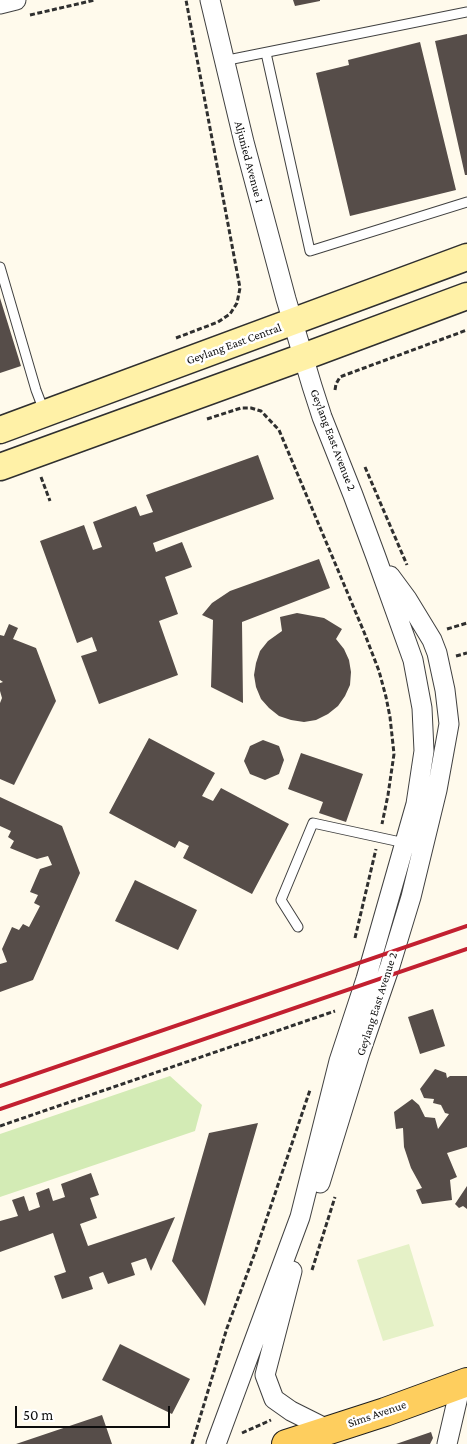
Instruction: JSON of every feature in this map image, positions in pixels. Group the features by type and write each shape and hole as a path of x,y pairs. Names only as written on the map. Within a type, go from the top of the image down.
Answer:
{"main road":[{"name":"Geylang East Central","path":"0,430 467,257"},
{"path":"0,467 467,296"},
{"name":"Sims Avenue","path":"286,1444 385,1412 464,1383"}],"street":[{"path":"0,4 16,0"},
{"name":"Aljunied Avenue 1","path":"210,0 223,61 293,322"},
{"name":"Geylang East Avenue 2","path":"216,1444 300,1217 339,1061 366,979 416,804 424,751 422,708 409,648 353,494 322,417 293,322"},
{"name":"Geylang East Avenue 2","path":"329,1430 291,1411 274,1399 265,1375 291,1272 411,897 437,790 448,724 445,690 437,653 432,640 407,599 376,557"},
{"path":"447,1444 464,1383"}],"lane":[{"path":"223,61 467,12"},
{"path":"266,53 310,251 467,202"},
{"path":"0,267 44,414"},
{"path":"298,927 281,900 313,823 405,843"}],"path":[{"path":"29,15 95,0"},
{"path":"186,0 240,288 237,303 230,314"},
{"path":"336,384 340,377 345,374 467,330"},
{"path":"261,411 279,430 364,632 379,671 390,717 394,754 388,795 354,943"},
{"path":"444,630 467,623"},
{"path":"455,656 467,653"},
{"path":"0,1126 336,1011 333,1020"},
{"path":"192,1444 227,1328 256,1250 312,1085"},
{"path":"241,1433 291,1411"}],"green space":[{"path":"170,1076 202,1105 195,1131 0,1197 0,1134"},
{"path":"409,1244 434,1326 383,1341 357,1260"}],"building":[{"path":"293,0 320,0 320,1 295,6"},
{"path":"467,34 467,175 465,175 435,41"},
{"path":"420,42 456,190 350,216 316,73 349,65 348,60"},
{"path":"0,298 21,366 0,373"},
{"path":"258,455 274,499 153,543 156,552 182,542 192,567 165,577 178,614 159,621 178,675 99,704 81,656 97,651 92,637 77,643 40,541 84,525 93,550 102,547 93,522 136,506 140,516 153,512 146,495"},
{"path":"319,559 330,588 242,622 243,703 211,687 213,620 202,615 212,603 230,591"},
{"path":"297,613 324,618 342,629 336,639 344,649 349,660 351,672 350,685 338,706 316,720 304,722 279,716 269,708 261,699 254,675 260,651 268,641 282,631 280,617"},
{"path":"9,624 18,628 13,639 36,648 56,701 14,785 0,779 0,703 2,698 0,683 3,682 0,680 0,635 4,636"},
{"path":"149,738 215,773 202,796 213,801 221,788 289,824 252,894 183,858 189,846 179,841 175,848 109,813"},
{"path":"263,740 279,746 284,760 279,774 265,780 250,774 244,761 250,746"},
{"path":"301,753 363,774 346,822 319,813 323,802 288,789"},
{"path":"0,797 62,826 80,873 33,980 0,992 0,964 7,962 2,949 12,927 19,930 23,924 29,927 40,906 34,903 38,895 30,892 40,869 52,865 48,856 37,859 10,848 14,841 8,837 11,831 0,826"},
{"path":"135,880 197,910 178,950 115,921"},
{"path":"433,1009 445,1046 420,1054 408,1017"},
{"path":"435,1069 446,1073 447,1078 450,1076 467,1076 467,1147 447,1153 457,1177 450,1180 452,1200 422,1204 416,1190 422,1188 411,1168 404,1147 403,1128 396,1129 394,1112 412,1099 419,1105 425,1117 435,1118 438,1129 449,1114 445,1113 441,1105 433,1103 434,1099 424,1098 420,1089"},
{"path":"258,1123 205,1306 172,1261 209,1133"},
{"path":"91,1173 99,1195 90,1198 97,1218 80,1224 88,1246 175,1217 151,1271 146,1258 131,1263 135,1275 108,1284 103,1272 89,1277 93,1289 62,1299 54,1276 66,1272 53,1233 0,1252 0,1221 18,1216 12,1200 24,1196 29,1211 40,1207 36,1193 49,1188 53,1201 65,1197 61,1184"},
{"path":"467,1186 467,1209 463,1206 459,1208 455,1204"},
{"path":"120,1344 190,1379 172,1414 102,1380"},
{"path":"102,1415 112,1444 16,1444"},
{"path":"431,1432 433,1438 430,1444 396,1444"}],"railway":[{"path":"0,1086 467,926"},
{"path":"0,1109 467,949"}]}
